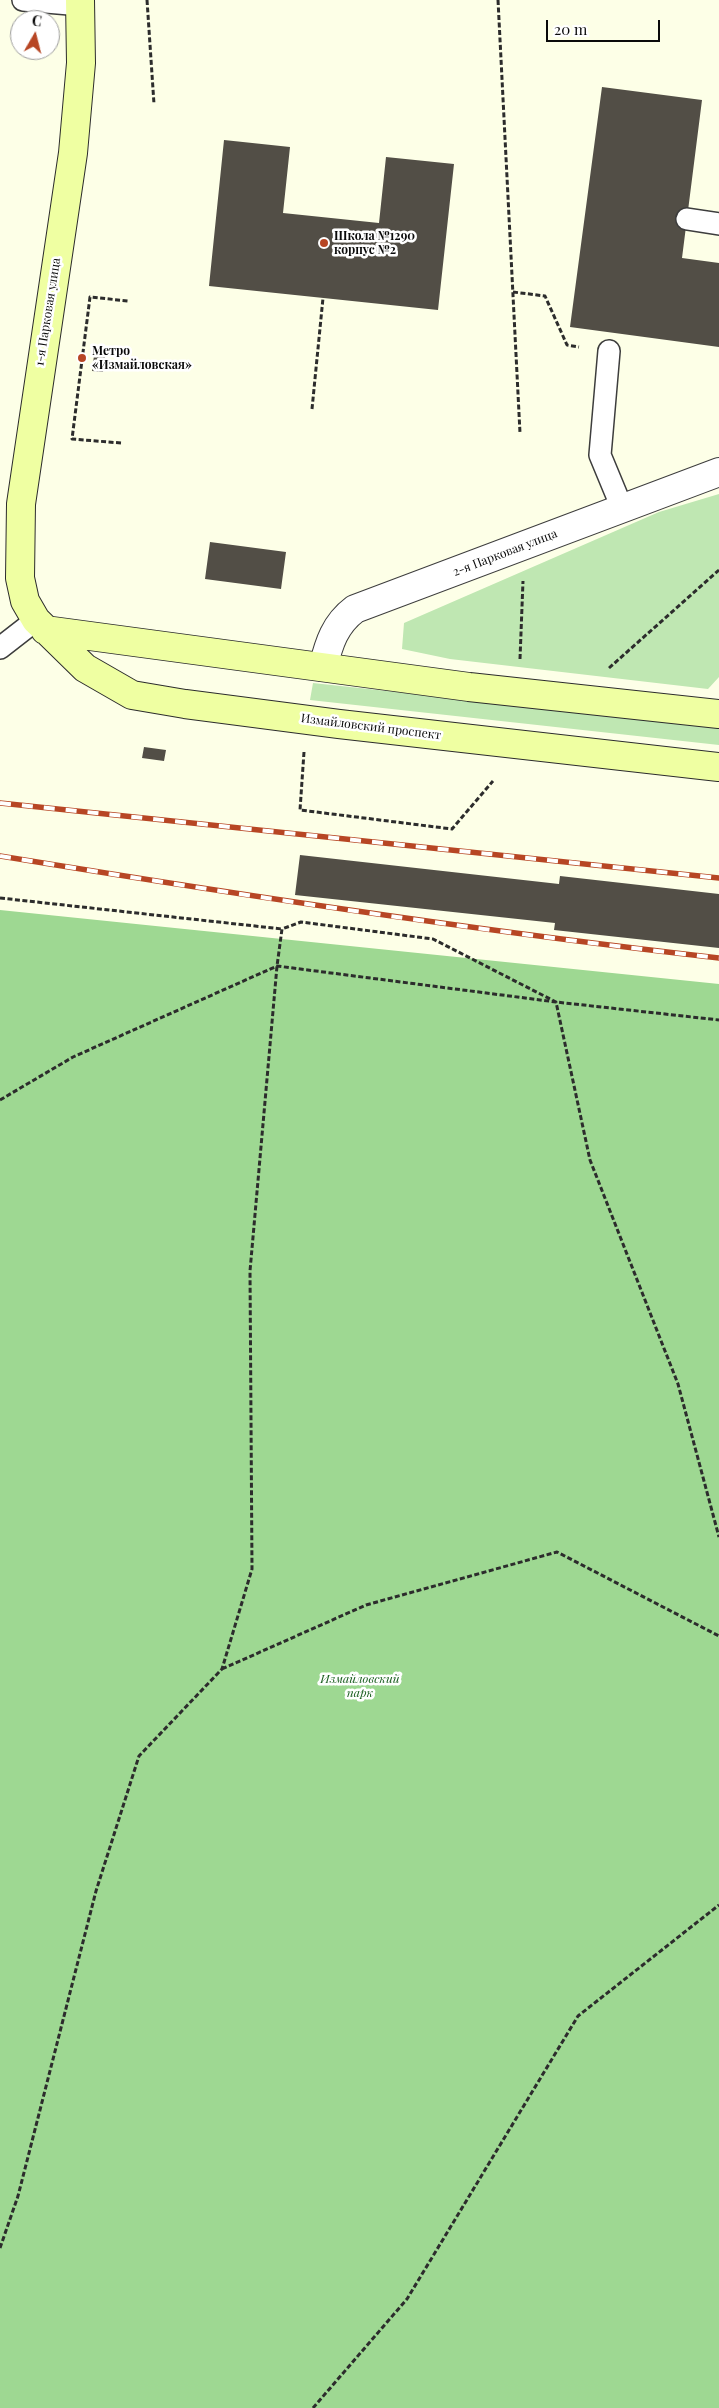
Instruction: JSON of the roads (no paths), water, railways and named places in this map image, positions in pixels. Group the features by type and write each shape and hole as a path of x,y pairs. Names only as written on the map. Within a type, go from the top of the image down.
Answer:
{"street":[{"name":"1-я Парковая улица","path":"40,625 25,601 20,578 21,504 73,153 81,63 81,2"},
{"name":"2-я Парковая улица","path":"323,667 333,632 344,617 355,609 719,472"},
{"path":"40,625 323,667 566,699 719,714"},
{"name":"Измайловский проспект","path":"40,625 85,668 132,695 185,704 339,724 719,767"}],"lane":[{"path":"23,0 81,2"},
{"path":"687,219 719,224"},
{"path":"610,351 600,455 622,508"},
{"path":"0,648 40,625"}],"railway":[{"path":"0,803 719,878"},
{"path":"0,856 179,885 359,911 719,958"}],"place":[{"name":"Школа №1290 корпус №2","path":"324,243"},
{"name":"Метро «Измайловская»","path":"82,358"}],"park label":[{"name":"Измайловский парк","path":"360,1686"}]}
